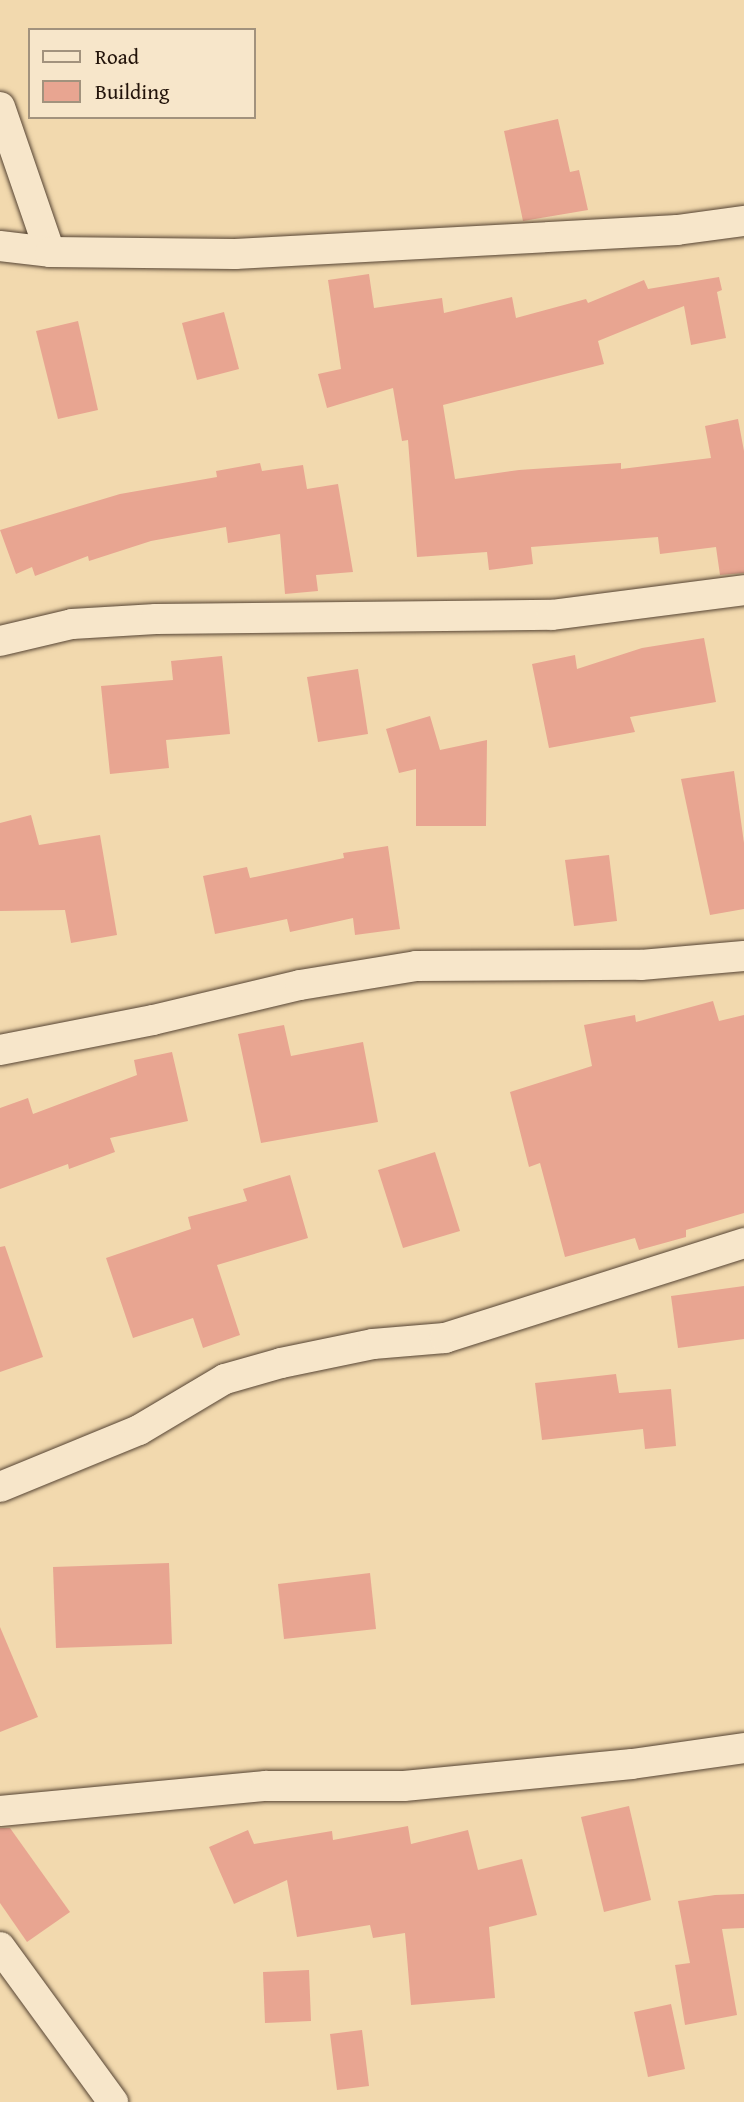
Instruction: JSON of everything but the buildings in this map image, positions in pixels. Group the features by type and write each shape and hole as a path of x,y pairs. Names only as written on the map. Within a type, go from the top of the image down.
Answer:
{"street":[{"path":"0,107 50,252"},
{"path":"0,246 50,252 236,254 677,230 744,221"},
{"path":"0,641 72,624 156,619 552,615 744,590"},
{"path":"0,1050 153,1020 300,985 416,966 641,965 744,956"},
{"path":"0,1487 139,1430 225,1379 281,1363 373,1344 445,1338 744,1243"},
{"path":"0,1811 266,1786 404,1786 632,1764 744,1748"},
{"path":"0,1947 113,2102"}]}
